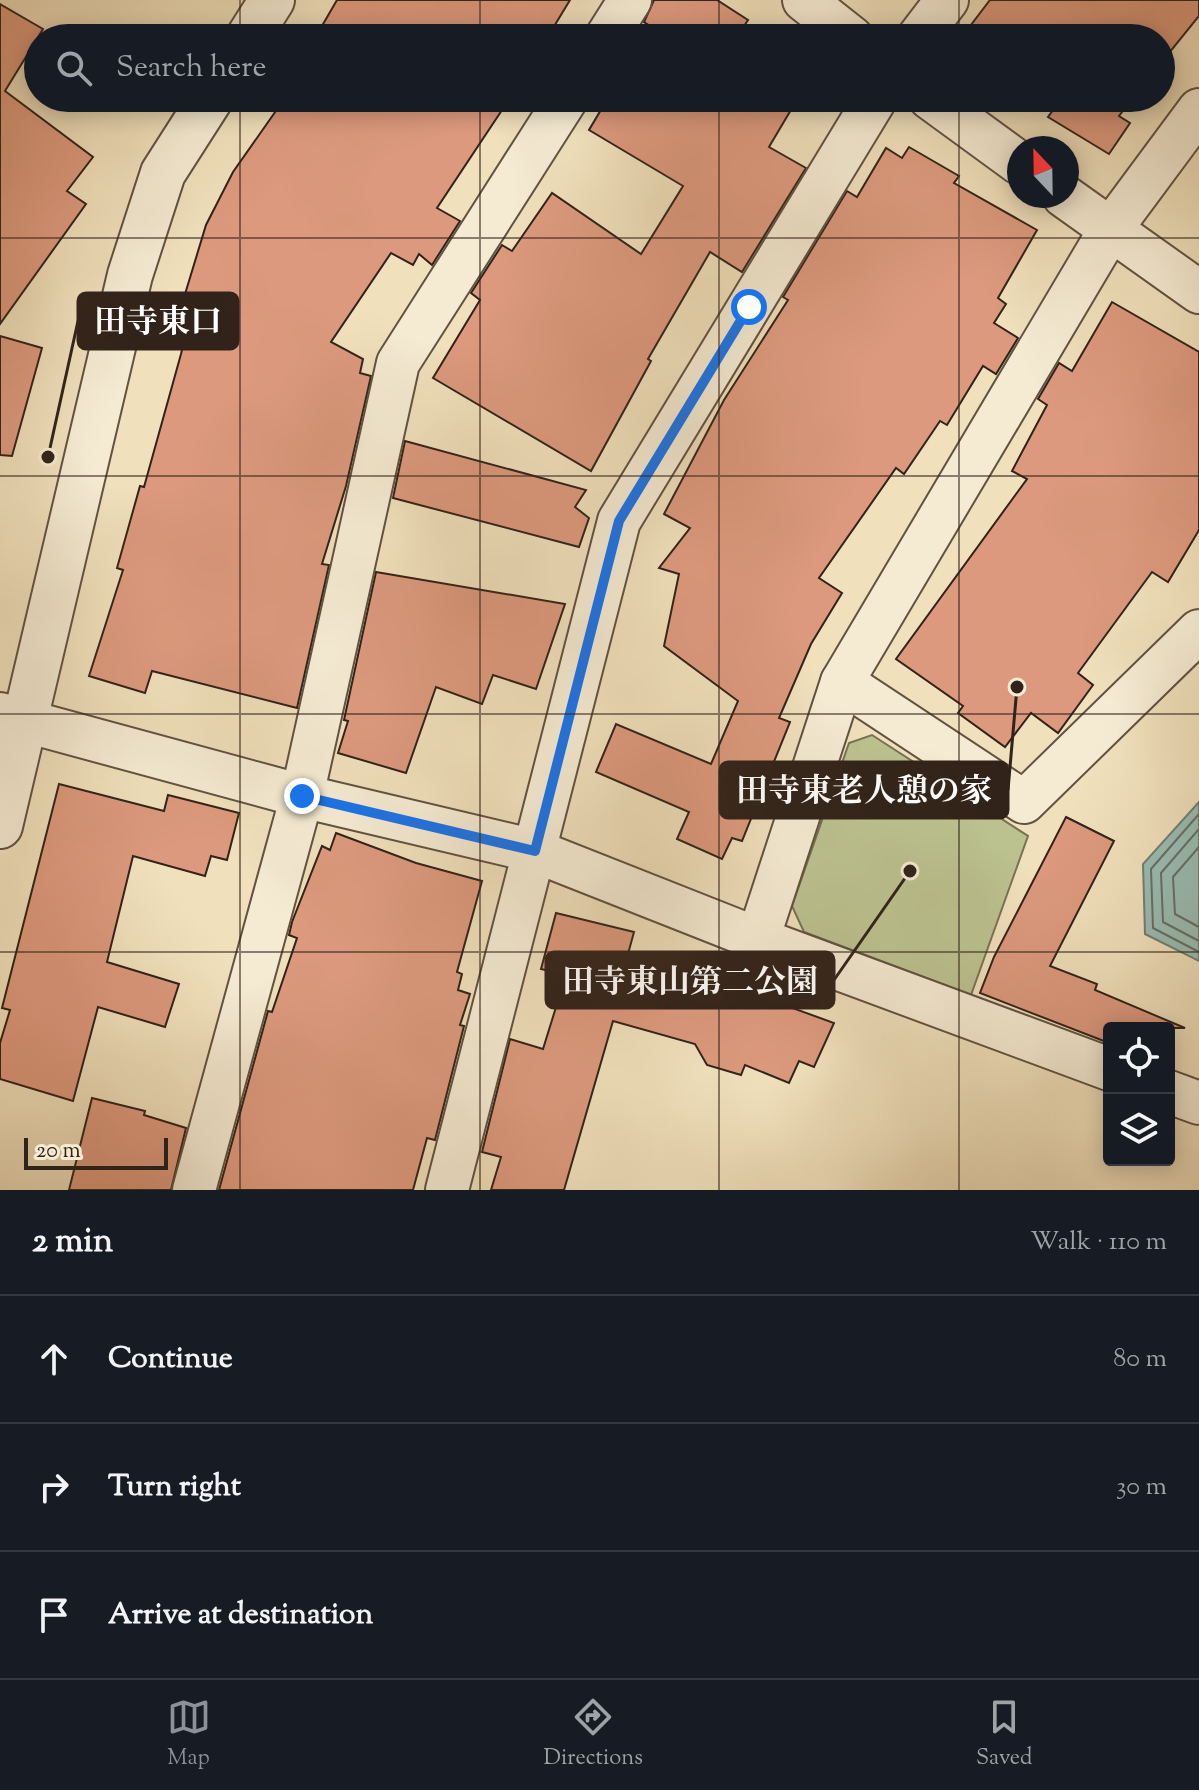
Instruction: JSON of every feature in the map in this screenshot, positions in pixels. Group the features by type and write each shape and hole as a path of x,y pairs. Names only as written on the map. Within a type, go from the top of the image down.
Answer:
{"street":[{"path":"257,24 272,0"},
{"path":"615,24 630,0"},
{"path":"804,0 834,24"},
{"path":"929,24 947,0"},
{"path":"758,939 842,682 1110,230 1199,110"},
{"path":"0,826 14,717 130,275 163,173 202,112"},
{"path":"194,1190 302,796 398,363 558,112"},
{"path":"447,1190 619,521 867,112"},
{"path":"949,112 1007,154"},
{"path":"1079,207 1199,292"},
{"path":"842,682 1024,802 1199,631"},
{"path":"14,717 302,796 535,851 758,939 1103,1067"},
{"path":"1174,1094 1199,1103"}],"green space":[{"path":"872,735 1028,836 971,995 804,932 792,906 849,743"}],"water":[{"path":"1199,802 1199,961 1145,934 1143,864"}],"building":[{"path":"337,0 570,0 555,24 323,24"},
{"path":"654,0 717,0 748,20 745,24 644,22"},
{"path":"990,0 1199,0 1199,16 1175,46 1175,24 972,24"},
{"path":"0,4 34,24 24,24 24,60 5,91 24,105 24,112 33,112 93,157 67,191 86,204 0,324"},
{"path":"275,112 501,112 437,208 460,221 432,265 419,254 413,265 391,253 331,342 363,359 360,373 371,376 346,486 322,564 329,565 297,708 152,671 145,693 89,676 123,570 117,568 140,486 144,487 181,354 192,307 182,304 206,225 233,172"},
{"path":"600,112 790,112 769,147 806,168 742,272 710,252 648,359 651,361 591,471 433,378 480,300 471,293 502,245 512,251 552,193 641,254 683,186 589,130"},
{"path":"1052,112 1122,112 1119,116 1130,123 1109,154 1048,117"},
{"path":"909,147 959,176 954,183 1037,230 998,298 1006,304 994,323 1018,338 996,374 983,366 947,425 940,421 904,474 896,468 819,578 842,593 811,644 779,718 790,722 742,841 732,838 722,859 677,839 689,812 596,772 616,724 711,764 738,701 664,646 679,574 659,568 690,528 664,514 724,400 788,300 783,297 847,191 857,197 886,148 902,158"},
{"path":"1112,302 1199,352 1199,530 1168,582 1152,572 1078,673 1093,685 1058,733 1031,713 1005,747 958,713 963,706 896,659 1027,479 1012,471 1047,405 1038,399 1059,363 1072,371"},
{"path":"0,336 42,348 12,456 0,455"},
{"path":"405,441 586,490 575,507 589,518 579,547 393,498"},
{"path":"376,572 565,604 536,689 493,675 482,704 436,687 406,773 338,753 348,721 344,720"},
{"path":"59,784 164,811 168,795 239,813 227,860 211,856 205,876 133,856 107,962 179,984 165,1027 98,1007 73,1101 0,1079 0,1043 10,1010 2,1008"},
{"path":"1066,817 1114,841 1050,966 1097,984 1095,990 1171,1022 1103,1022 1103,1041 980,993 994,957"},
{"path":"336,833 416,863 482,881 457,972 462,974 458,990 470,994 460,1025 464,1026 435,1140 427,1138 413,1190 219,1190 268,1011 272,1012 297,938 289,935 292,922 322,846 330,850"},
{"path":"556,913 634,932 628,954 704,976 834,1023 814,1067 799,1061 789,1083 745,1065 741,1075 707,1065 695,1044 613,1021 564,1190 491,1190 501,1157 482,1152 510,1039 543,1049 566,975 541,969"},
{"path":"92,1098 145,1111 144,1115 186,1128 171,1190 69,1190"}],"place":[{"name":"田寺東口","path":"48,457"},
{"name":"田寺東老人憩の家","path":"1017,687"},
{"name":"田寺東山第二公園","path":"910,871"}],"route":[{"path":"302,796 535,851 619,521 749,307"}]}
